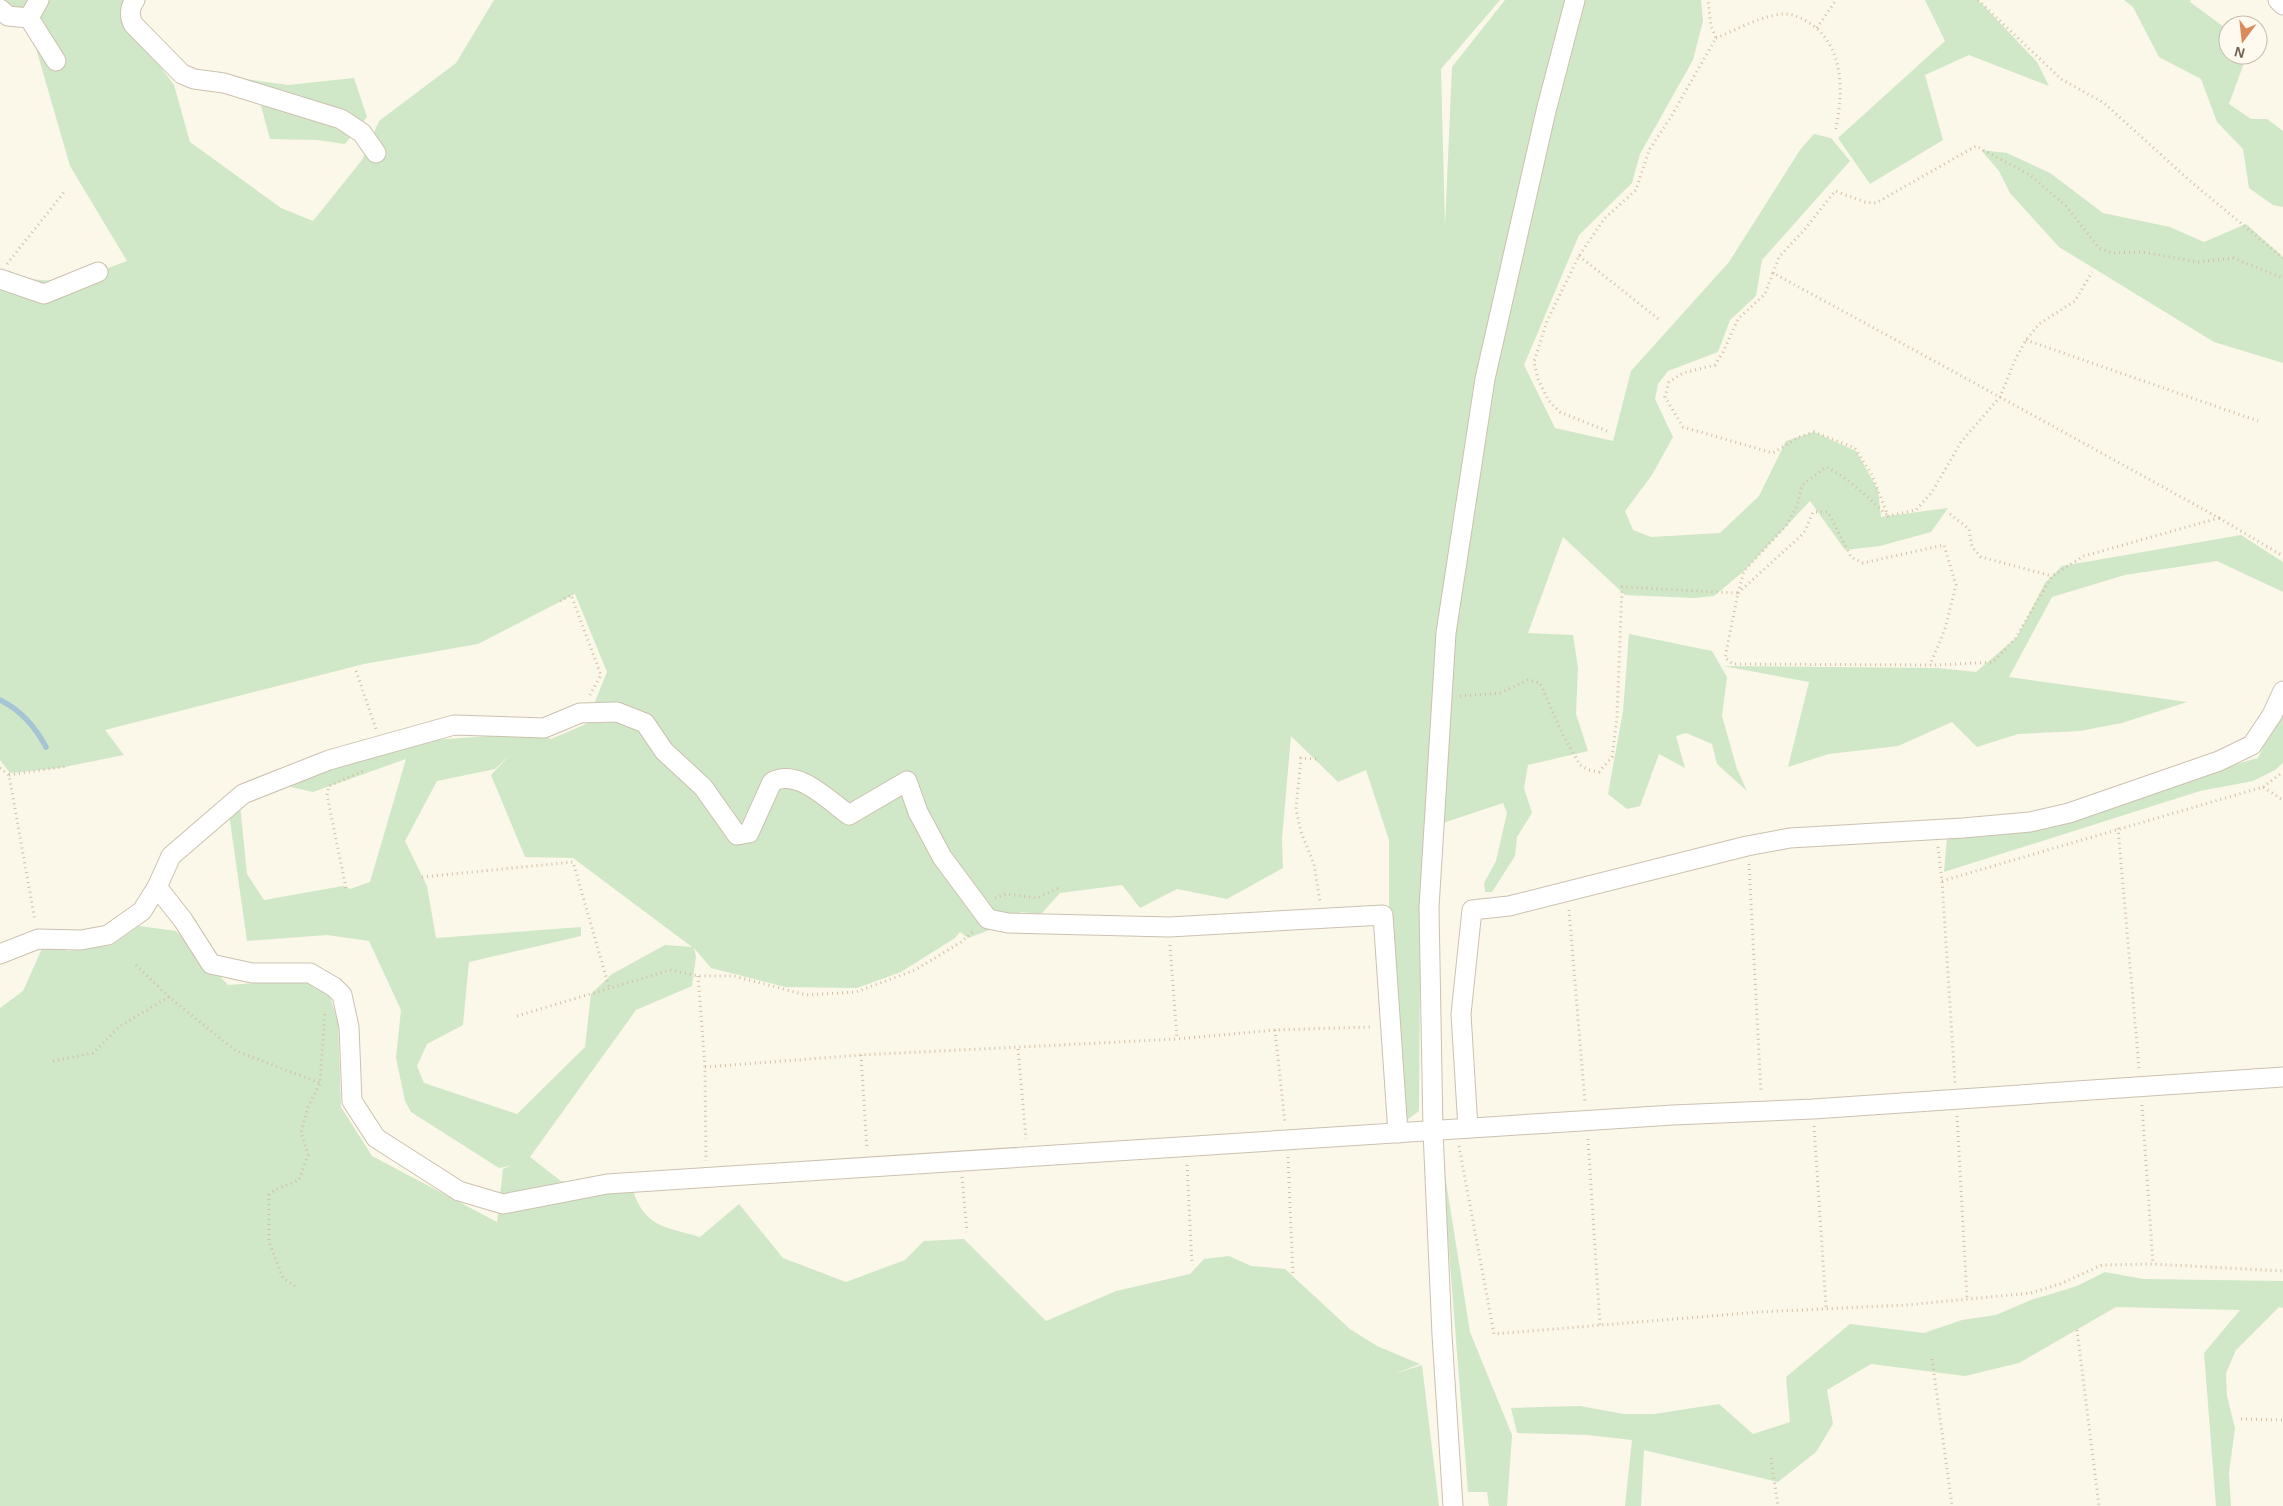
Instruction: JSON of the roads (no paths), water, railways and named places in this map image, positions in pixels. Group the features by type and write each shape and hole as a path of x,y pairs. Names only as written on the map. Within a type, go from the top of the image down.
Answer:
{"street":[{"path":"29,18 39,0"},
{"path":"135,0 130,16 134,24 182,74 194,79 224,83 341,119 362,133 376,154"},
{"path":"1453,1506 1442,1335 1433,1131 1429,907 1442,697 1454,577 1485,379 1546,112 1575,0"},
{"path":"2278,0 2283,5"},
{"path":"0,9 8,16 29,18"},
{"path":"29,18 56,61"},
{"path":"3,272 44,294 98,272"},
{"path":"1462,1129 1460,1014 1472,910 1509,906 1748,846 1790,838 1936,830 2030,822 2069,813 2219,761 2252,745 2272,715 2283,692"},
{"path":"0,954 38,939 81,940 108,935 142,911 157,887 171,856 243,794 329,760 454,725 544,728 580,713 617,712 645,723 664,751 703,786 737,835 749,833 772,782 780,778 800,780 849,815 907,781 918,812 942,857 988,919 1008,922 1169,927 1383,915 1398,1133"},
{"path":"157,887 183,920 211,964 252,973 310,973 334,987 342,995 349,1027 352,1102 376,1138 459,1191 503,1204 606,1184 2283,1078"}],"waterway":[{"path":"0,700 15,709 27,720 46,747"}]}
